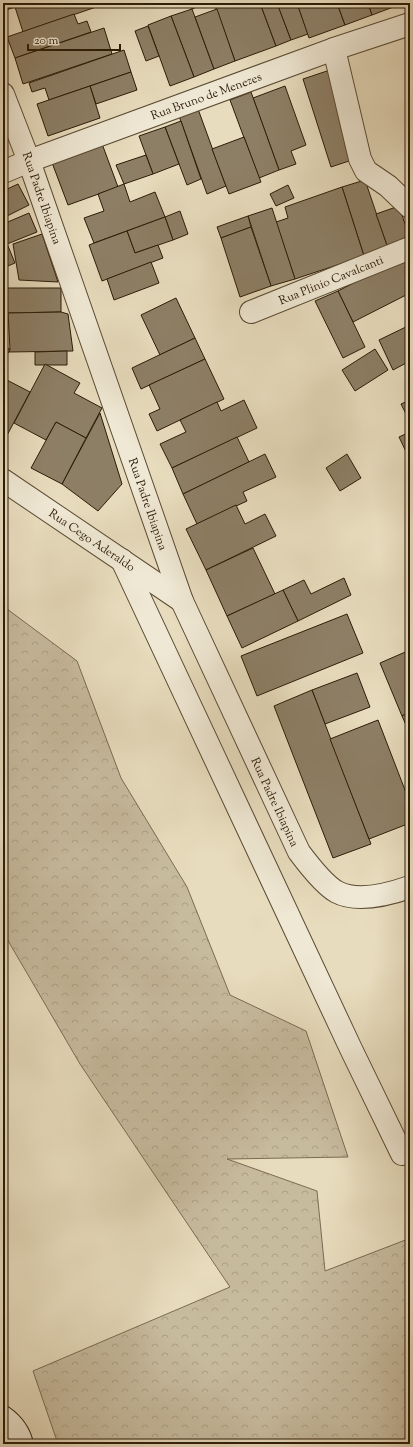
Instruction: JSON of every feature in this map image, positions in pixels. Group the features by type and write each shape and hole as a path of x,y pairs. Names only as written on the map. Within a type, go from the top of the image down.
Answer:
{"street":[{"name":"Rua Bruno de Menezes","path":"3,172 29,161 334,49 410,24"},
{"path":"334,49 360,159 366,171 388,186 410,207"},
{"name":"Rua Padre Ibiapina","path":"3,94 29,161 182,601 299,852 311,868 337,892 351,896 386,895 410,887"},
{"name":"Rua Plinio Cavalcanti","path":"251,312 410,248"},
{"name":"Rua Cego Aderaldo","path":"3,480 182,601"},
{"path":"122,560 351,1049 402,1154"},
{"path":"6,1417 20,1435 22,1444"}],"green space":[{"path":"3,606 77,661 121,778 187,887 230,995 306,1031 348,1157 227,1159 317,1191 325,1271 408,1239 410,1245 410,1444 58,1444 33,1371 230,1287 80,1064 3,932"}],"building":[{"path":"3,3 105,4 23,32 15,7 3,11"},
{"path":"190,3 206,3 192,9"},
{"path":"214,3 260,3 276,46 235,61"},
{"path":"260,3 277,3 291,40 276,46"},
{"path":"277,3 297,3 308,34 291,40"},
{"path":"297,3 337,3 345,25 309,38"},
{"path":"337,3 368,3 372,15 345,25"},
{"path":"368,3 395,3 396,6 372,15"},
{"path":"192,9 214,69 194,77 171,16"},
{"path":"217,9 235,61 214,69 195,17"},
{"path":"74,14 78,24 87,21 91,32 15,58 7,37"},
{"path":"171,16 194,77 170,86 148,25"},
{"path":"148,26 159,56 146,61 135,31"},
{"path":"104,28 112,54 23,84 15,58"},
{"path":"124,50 131,72 49,100 45,88 32,92 29,83"},
{"path":"330,70 358,158 331,167 303,79"},
{"path":"131,72 137,90 96,104 90,86"},
{"path":"90,86 100,118 48,136 37,104"},
{"path":"285,86 306,145 291,151 296,164 279,170 253,98"},
{"path":"251,92 279,170 259,178 230,100"},
{"path":"198,109 226,186 207,194 179,116"},
{"path":"181,121 201,179 187,185 165,127"},
{"path":"165,127 179,164 153,174 139,136"},
{"path":"244,137 261,182 229,194 212,149"},
{"path":"101,141 118,187 68,205 51,160"},
{"path":"146,155 153,174 124,184 116,165"},
{"path":"365,180 388,248 364,256 342,187"},
{"path":"18,184 29,205 3,218 3,191"},
{"path":"124,184 130,202 155,192 165,217 94,243 84,218 104,211 98,194"},
{"path":"288,185 294,198 276,206 270,194"},
{"path":"342,187 364,256 295,279 276,222 288,218 285,207"},
{"path":"399,206 410,239 388,248 376,214"},
{"path":"272,208 295,279 271,286 248,216"},
{"path":"180,211 188,234 173,240 165,217"},
{"path":"29,213 37,232 7,244 3,234 3,224"},
{"path":"248,216 251,227 221,238 217,227"},
{"path":"165,217 173,240 135,253 127,231"},
{"path":"251,227 271,286 240,297 221,238"},
{"path":"127,231 135,253 158,245 163,258 102,281 89,245"},
{"path":"3,234 15,263 3,268"},
{"path":"42,234 58,282 19,280 13,244"},
{"path":"410,254 410,293 353,322 338,291"},
{"path":"151,262 159,283 114,300 107,279"},
{"path":"3,288 61,288 61,312 3,313"},
{"path":"338,291 365,347 343,358 315,301"},
{"path":"176,298 195,338 160,355 141,315"},
{"path":"61,312 68,314 73,351 9,352 8,313"},
{"path":"410,325 410,361 393,370 379,340"},
{"path":"195,338 205,359 141,389 132,368"},
{"path":"3,346 10,349 3,363"},
{"path":"375,349 388,370 355,391 342,370"},
{"path":"67,351 67,365 35,365 35,352"},
{"path":"205,359 224,399 157,431 149,414 160,409 149,385"},
{"path":"45,364 80,383 74,393 102,408 86,438 56,422 46,440 14,423"},
{"path":"3,378 30,392 4,441 3,440"},
{"path":"244,400 257,428 172,468 160,444 186,432 180,420 217,402 221,411"},
{"path":"410,400 410,422 401,404"},
{"path":"100,413 122,484 98,511 62,484"},
{"path":"56,422 86,438 62,484 31,468"},
{"path":"410,432 410,460 399,437"},
{"path":"237,437 249,462 183,494 172,468"},
{"path":"265,454 276,477 243,492 247,501 197,524 183,494"},
{"path":"347,454 361,478 340,491 326,468"},
{"path":"236,505 245,524 265,514 276,536 206,570 186,529"},
{"path":"253,548 275,594 227,616 206,570"},
{"path":"344,578 351,595 298,621 283,590 304,580 311,594"},
{"path":"283,590 298,621 242,648 227,616"},
{"path":"347,614 363,653 257,696 241,656"},
{"path":"410,650 410,712 402,716 380,663"},
{"path":"357,673 370,707 325,724 312,690"},
{"path":"312,690 371,844 333,858 274,706"},
{"path":"410,712 410,734 402,716"},
{"path":"378,720 410,803 410,823 369,839 330,739"}]}
